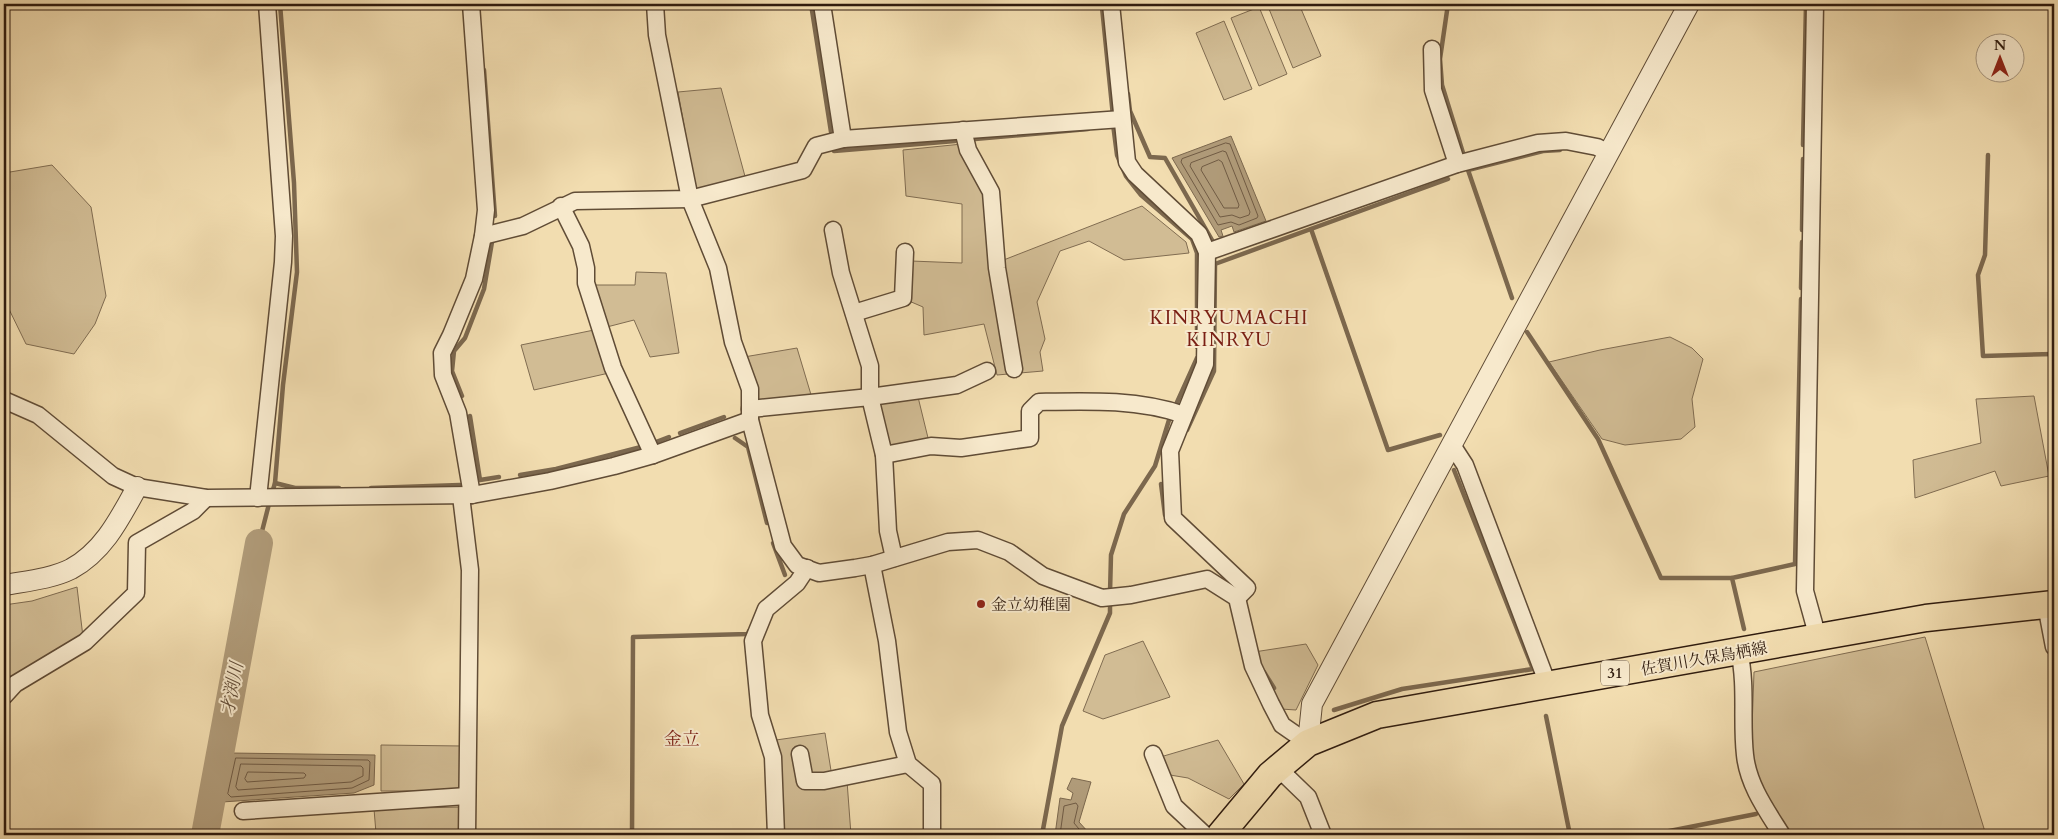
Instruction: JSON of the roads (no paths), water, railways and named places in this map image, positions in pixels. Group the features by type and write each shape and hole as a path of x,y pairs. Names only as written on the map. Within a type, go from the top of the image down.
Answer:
{"main road":[{"name":"佐賀川久保鳥栖線","path":"1220,835 1270,775 1308,743 1377,715 1926,618 2050,604"}],"street":[{"path":"258,498 283,262 284,236 267,4"},
{"path":"467,835 470,570 466,496 458,414 443,376 442,353 452,335 474,279 486,210 471,4"},
{"path":"655,4 658,34 690,199 718,268 733,342 750,389 750,414 783,546 797,565 819,572 872,565 948,542 978,540 1009,552 1043,576 1110,597 1208,580 1237,598 1253,666 1271,704 1282,725 1308,743 1312,704 1689,4"},
{"path":"822,4 843,139"},
{"path":"1110,4 1127,162 1135,174 1199,234 1208,252 1205,364 1170,451 1173,518 1246,588 1237,598"},
{"path":"1815,4 1805,590 1818,638"},
{"path":"1432,49 1433,90 1457,164"},
{"path":"483,236 523,226 575,201 690,199 803,170 816,146 843,139 1122,119"},
{"path":"963,130 968,150 991,192 996,268 1014,368"},
{"path":"1208,252 1457,164 1538,144 1566,141 1597,147 1609,153"},
{"path":"562,206 581,246 586,268 586,283 613,368 653,455"},
{"path":"833,230 842,274 870,366 870,397 884,455 888,531 894,558"},
{"path":"854,313 903,298 905,252"},
{"path":"4,400 38,415 113,476 137,487 206,498 466,496 550,481 653,455 750,414 957,385 987,371"},
{"path":"884,455 931,446 961,448 1030,438 1030,411 1039,402 1098,401 1163,408 1184,415"},
{"path":"1452,445 1465,465 1547,685"},
{"path":"4,584 42,578 70,569 89,557 102,545 137,487"},
{"path":"4,696 15,684 85,642 136,593 137,543 193,511 206,498"},
{"path":"872,565 887,641 898,732 908,764 932,784 932,835"},
{"path":"776,835 773,757 760,715 753,641 766,609 797,583 807,568"},
{"path":"2050,604 2054,647"},
{"path":"1739,651 1744,670 1745,757 1757,796 1782,835"},
{"path":"800,754 805,781 824,781 908,764"},
{"path":"1153,754 1174,806 1206,835"},
{"path":"1278,768 1308,797 1322,835"},
{"path":"243,811 467,796"}],"water":[{"path":"1231,136 1266,221 1234,232 1232,226 1221,230 1223,236 1219,237 1172,158"},
{"path":"230,753 375,755 374,785 354,793 222,802"},
{"path":"1072,778 1091,782 1079,822 1089,833 1088,835 1055,835 1060,798 1071,800 1073,793 1067,789"}],"waterway":[{"path":"272,493 275,483 283,385 297,272 294,183 280,4"},
{"path":"811,4 831,132"},
{"path":"1100,4 1102,7 1113,116"},
{"path":"1448,4 1440,59 1442,85 1463,153"},
{"path":"1803,145 1806,4"},
{"path":"484,70 495,216"},
{"path":"1128,94 1130,111 1150,157 1165,158 1212,240"},
{"path":"1113,124 1117,155 1126,176 1141,195 1192,239 1197,253 1197,347"},
{"path":"975,139 1088,129"},
{"path":"834,151 955,141"},
{"path":"1512,298 1468,170 1543,151 1560,150"},
{"path":"1988,155 1985,255 1978,275 1983,356 2054,354"},
{"path":"1802,230 1803,159"},
{"path":"1187,430 1214,371 1215,264 1448,179"},
{"path":"1311,229 1388,450 1440,435"},
{"path":"462,396 452,371 454,351 465,338 484,289 492,242"},
{"path":"1801,288 1802,242"},
{"path":"1744,629 1732,578 1795,564 1801,299"},
{"path":"1527,332 1598,439 1661,578 1732,578"},
{"path":"1110,593 1111,555 1124,514 1155,466 1169,420 1197,358"},
{"path":"470,416 480,480 499,477"},
{"path":"680,433 724,417"},
{"path":"656,442 669,437"},
{"path":"735,438 748,447 767,523"},
{"path":"520,475 556,469 641,447"},
{"path":"1334,710 1402,689 1533,669 1454,470"},
{"path":"275,483 295,488 339,488"},
{"path":"1161,484 1165,515"},
{"path":"371,488 460,485"},
{"path":"259,543 270,500"},
{"name":"才渕川","path":"205,835 259,543"},
{"path":"773,543 785,575"},
{"path":"1042,835 1062,726 1110,613 1110,601"},
{"path":"632,835 633,637 748,634 749,631"},
{"path":"1264,672 1274,688"},
{"path":"1546,716 1570,835"},
{"path":"1649,835 1756,814"}],"place":[{"name":"金立幼稚園","path":"981,604"}],"district":[{"name":"KINRYUMACHI KINRYU","path":"1229,328"},
{"name":"金立","path":"682,739"}]}
